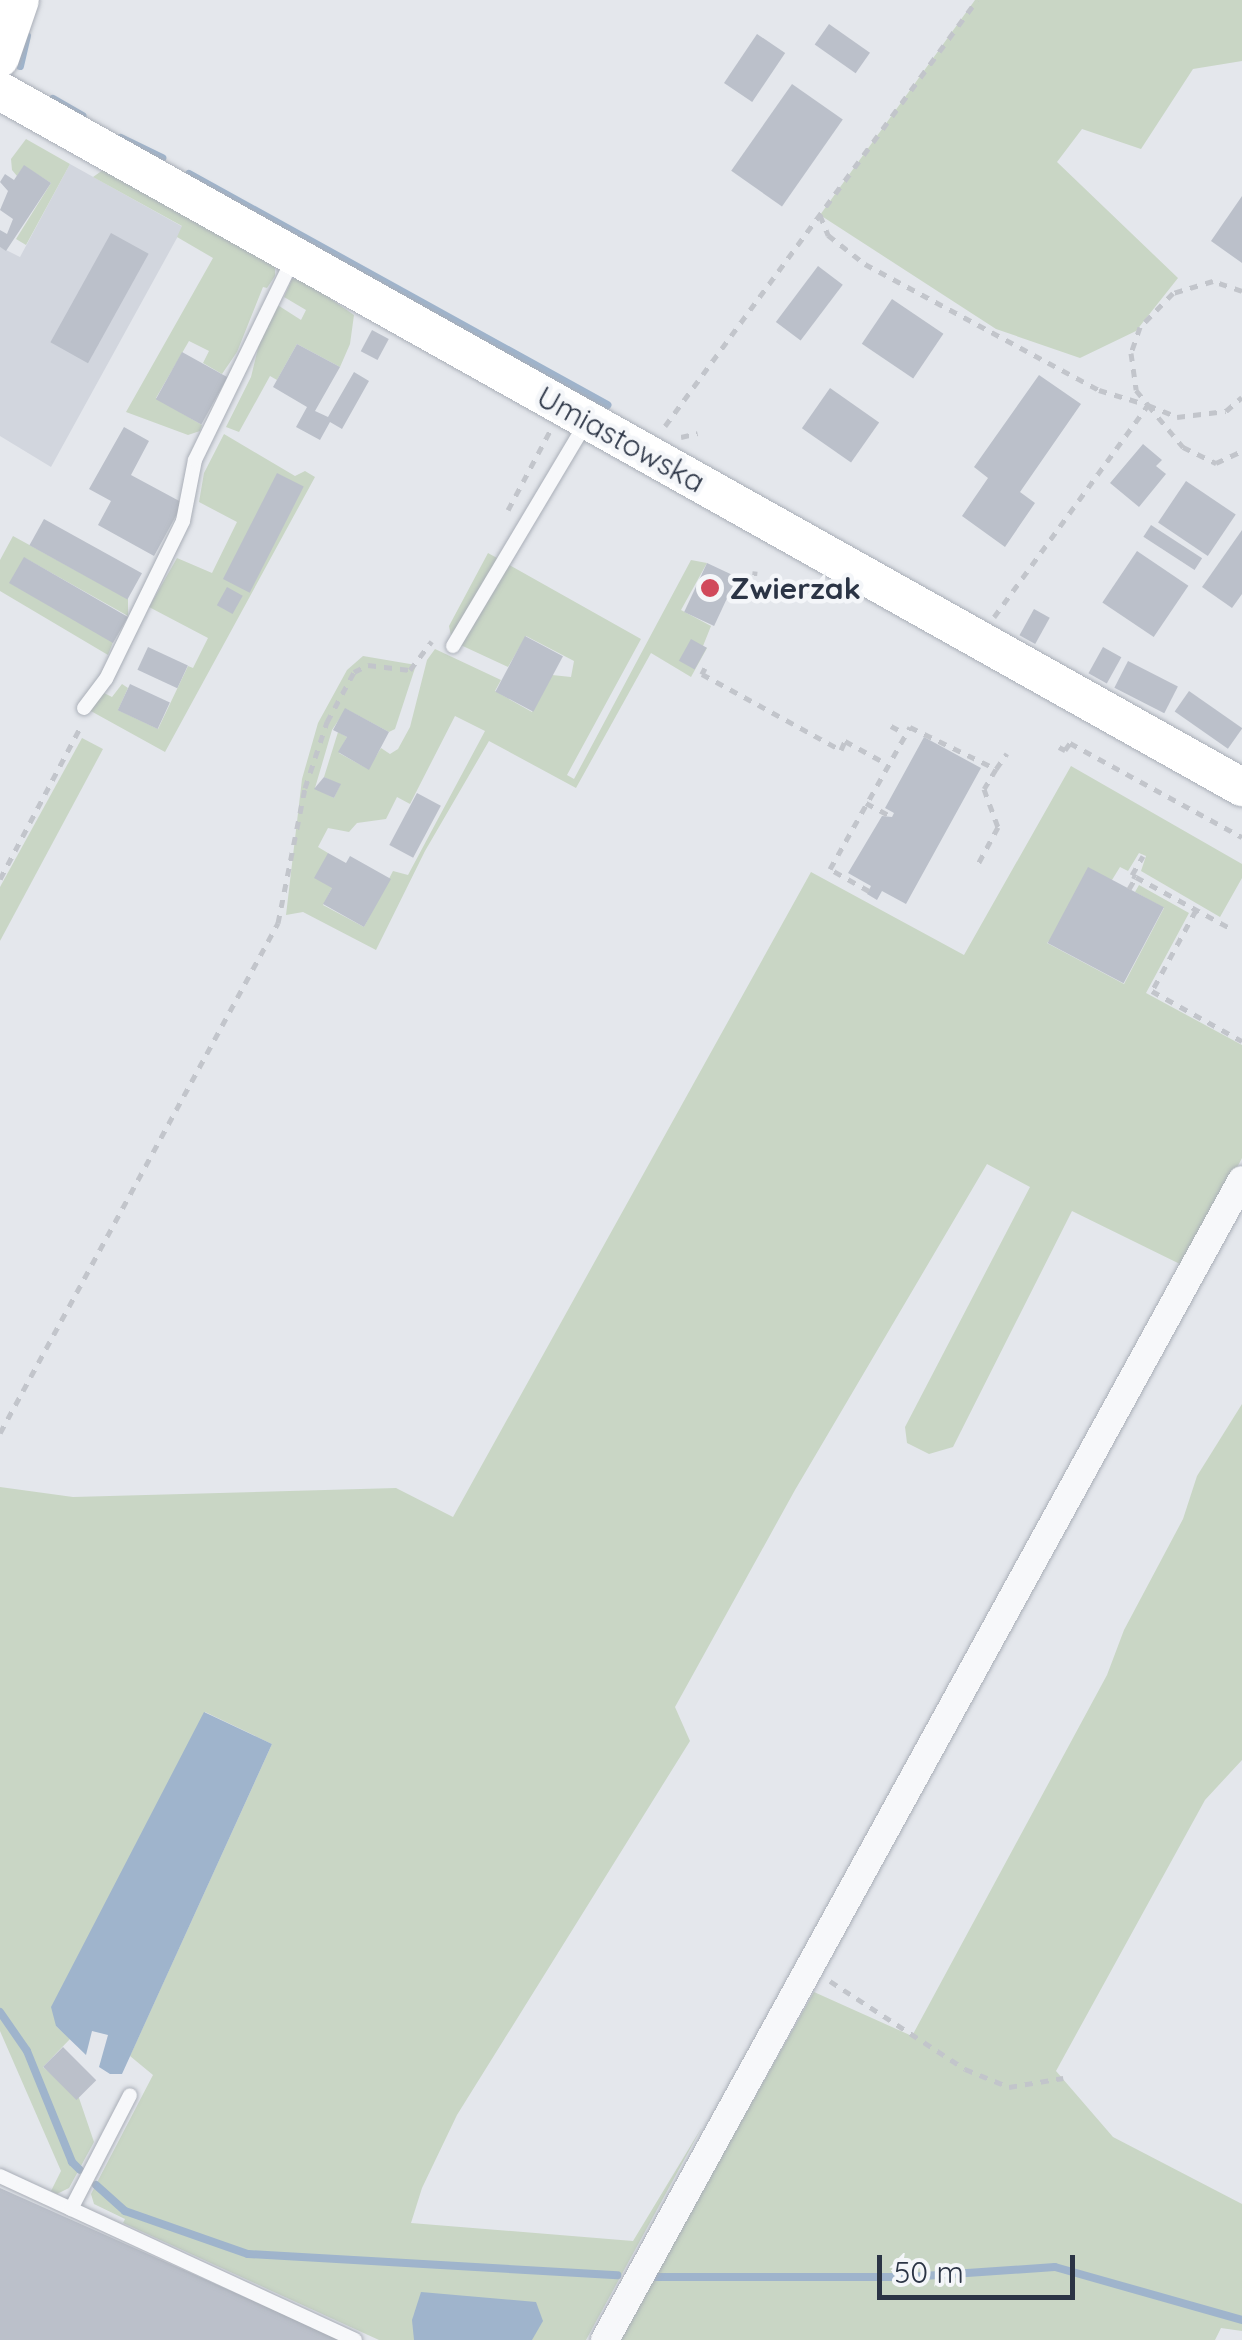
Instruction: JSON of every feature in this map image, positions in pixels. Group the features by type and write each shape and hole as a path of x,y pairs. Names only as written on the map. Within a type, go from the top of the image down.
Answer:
{"main road":[{"path":"0,58 20,0"},
{"name":"Umiastowska","path":"0,91 1242,787"}],"street":[{"path":"605,2340 1242,1180"}],"lane":[{"path":"84,708 106,679 175,537 195,460 294,256"},
{"path":"453,646 575,414"},
{"path":"71,2209 130,2095"},
{"path":"0,2176 355,2340"}],"path":[{"path":"645,453 977,0"},
{"path":"820,214 828,236 865,264 1099,390 1148,404 1177,418 1206,417 1226,411 1242,397"},
{"path":"1242,291 1213,281 1190,284 1156,307 1140,327 1132,353 1136,390 1183,447 1216,463 1242,451"},
{"path":"979,640 1148,404"},
{"path":"499,526 575,414"},
{"path":"753,590 755,571"},
{"path":"0,1433 278,923 305,788 328,722 354,672 368,664 410,670 435,636"},
{"path":"705,668 702,674 841,750 845,742 887,764"},
{"path":"0,880 79,733 84,708"},
{"path":"891,726 904,733"},
{"path":"869,891 830,868 910,727 996,769"},
{"path":"1059,747 1064,750 1070,743 1242,837"},
{"path":"978,864 998,828 984,789 1007,753"},
{"path":"866,802 892,817"},
{"path":"1142,856 1132,875 1228,927"},
{"path":"1129,889 1136,877"},
{"path":"1196,910 1152,991 1242,1040"},
{"path":"810,1969 965,2069 1009,2086 1063,2078"}],"shaded area":[{"path":"70,164 183,227 51,467 0,436 0,247 20,257"}],"green space":[{"path":"975,0 1242,0 1242,61 1193,69 1141,149 1082,129 1057,162 1178,278 1136,331 1080,358 996,329 820,215"},
{"path":"26,139 70,164 26,245 16,239 51,183 24,166 17,176 12,170 11,159"},
{"path":"103,170 275,265 275,276 267,288 263,287 237,352 222,374 203,363 209,351 189,341 156,398 202,425 200,431 188,435 126,412 213,258 177,237 182,226 93,177"},
{"path":"292,279 302,279 354,315 350,344 340,367 297,344 277,380 270,376 239,432 226,427 251,377 261,336 276,304 301,320 306,310 284,297"},
{"path":"224,434 295,476 305,471 315,477 165,752 89,710 104,693 112,697 122,684 128,688 118,710 158,729 188,666 193,668 208,638 149,607 177,558 212,573 237,522 199,502 204,473"},
{"path":"13,536 128,599 128,616 25,558 10,583 113,642 108,655 0,591 0,560"},
{"path":"488,553 641,639 567,775 574,779 691,560 707,563 681,610 711,626 703,646 707,648 691,677 651,653 576,788 489,741 425,851 376,950 303,912 286,915 302,779 318,723 347,670 363,656 416,665 395,729 389,732 346,709 332,730 315,788 334,798 340,785 324,777 338,732 347,737 339,753 368,769 381,748 390,754 398,749 410,727 427,660 435,649 501,680 495,691 532,712 552,675 571,677 574,661 526,636 508,667 452,641 449,626","holes":["455,716 485,731 408,875 393,871 364,927 323,905 332,888 328,853 318,847 328,828 349,832 357,823 386,819 397,797 410,804"]},
{"path":"82,738 103,749 0,941 0,887"},
{"path":"1071,766 1242,864 1242,878 1220,917 1141,871 1146,856 1139,853 1128,871 1120,867 1112,880 1047,943 1124,984 1164,908 1135,892 1139,885 1189,913 1146,993 1242,1045 1242,1158 1186,1267 1072,1211 953,1447 929,1454 907,1443 905,1427 1030,1187 987,1164 795,1490 675,1707 690,1741 457,2115 422,2188 411,2223 633,2241 702,2127 586,2340 379,2340 123,2223 125,2219 94,2204 91,2194 153,2075 130,2056 272,1744 205,1712 56,2026 70,2039 43,2067 79,2098 94,2142 69,2188 57,2194 51,2191 61,2171 0,2031 0,1487 73,1497 396,1488 453,1517 811,872 964,955"},
{"path":"1242,1404 1242,1760 1205,1800 1056,2071 1113,2137 1242,2204 1242,2331 1221,2328 1215,2340 618,2340 814,1992 912,2036 1107,1675 1124,1630 1183,1519 1197,1476"}],"water":[{"path":"204,1712 272,1744 122,2074 110,2074 99,2067 108,2035 92,2031 86,2055 56,2026 51,2007"},
{"path":"421,2292 536,2302 543,2321 532,2340 414,2340 412,2320"}],"building":[{"path":"829,24 870,53 856,73 815,44"},
{"path":"757,34 785,53 752,102 724,83"},
{"path":"792,84 843,120 782,206 731,171"},
{"path":"24,165 51,183 6,251 0,247 0,230 7,234 13,219 0,210 8,191 0,182 5,174 14,180"},
{"path":"1242,196 1242,263 1211,241"},
{"path":"111,233 149,254 88,363 50,342"},
{"path":"818,266 843,285 801,341 776,322"},
{"path":"892,299 943,334 913,378 862,344"},
{"path":"372,330 389,339 378,360 361,351"},
{"path":"297,344 340,367 315,411 328,417 354,372 369,381 342,429 330,422 320,440 296,427 307,407 273,387"},
{"path":"182,352 227,377 201,424 156,399"},
{"path":"1039,375 1081,404 1020,492 1035,503 1005,547 962,516 988,478 974,467"},
{"path":"830,388 879,422 851,463 802,428"},
{"path":"124,427 149,441 131,475 183,503 154,556 98,525 111,501 89,489"},
{"path":"1143,444 1162,460 1156,466 1166,474 1139,507 1110,483"},
{"path":"277,473 304,487 250,593 223,579"},
{"path":"1186,481 1236,515 1208,556 1158,522"},
{"path":"44,519 142,573 127,600 29,545"},
{"path":"1151,525 1202,558 1195,570 1143,537"},
{"path":"1242,530 1242,594 1232,608 1202,587"},
{"path":"1137,551 1188,586 1154,637 1102,602"},
{"path":"24,557 128,617 113,643 9,583"},
{"path":"707,563 737,577 714,626 684,612"},
{"path":"227,587 243,596 233,614 217,605"},
{"path":"1034,609 1050,618 1035,644 1019,635"},
{"path":"525,636 563,656 533,712 495,692"},
{"path":"691,639 707,648 695,670 679,661"},
{"path":"148,647 188,666 177,688 137,670"},
{"path":"1103,647 1121,657 1107,683 1088,673"},
{"path":"1128,661 1178,686 1164,713 1114,688"},
{"path":"130,684 170,703 158,729 118,710"},
{"path":"1189,691 1242,728 1228,749 1175,711"},
{"path":"345,708 389,732 369,770 338,752 347,737 333,730"},
{"path":"924,737 981,768 906,904 882,891 877,900 867,894 871,886 848,873 882,816 892,817 894,813 885,808"},
{"path":"324,777 341,784 334,798 314,789"},
{"path":"417,793 441,806 413,858 389,845"},
{"path":"328,853 346,863 350,856 391,879 364,927 323,904 332,888 314,878"},
{"path":"1088,867 1164,907 1124,983 1048,943"},
{"path":"63,2047 96,2080 76,2100 43,2067"},
{"path":"0,2188 341,2340 0,2340"}],"waterway":[{"path":"20,66 27,36"},
{"path":"53,99 83,116"},
{"path":"121,138 162,158"},
{"path":"189,174 608,405"},
{"path":"0,2012 27,2051 72,2162 80,2170"},
{"path":"96,2185 125,2211 248,2254 617,2275"},
{"path":"651,2277 909,2277 1055,2267 1242,2320"}],"place":[{"name":"Zwierzak","path":"710,588"}]}
